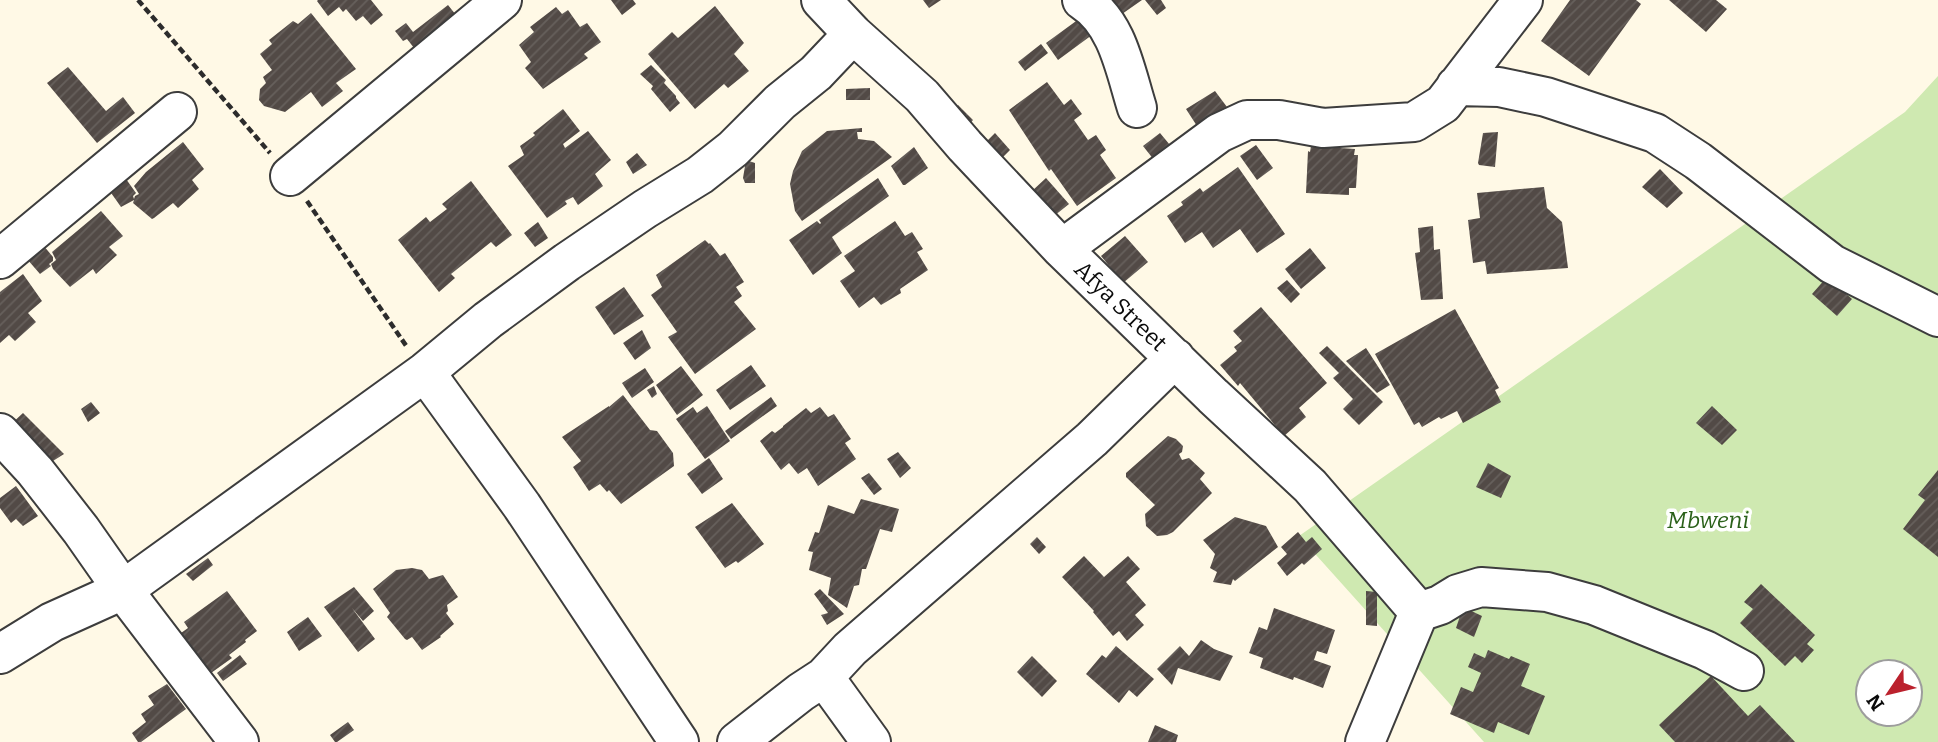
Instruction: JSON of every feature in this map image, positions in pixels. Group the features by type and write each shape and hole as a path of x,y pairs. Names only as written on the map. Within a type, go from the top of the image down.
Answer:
{"street":[{"path":"289,176 502,0"},
{"name":"Afya Street","path":"821,0 853,34 922,96 1062,249 1310,486 1419,612"},
{"path":"1082,0 1095,8 1113,34 1137,108"},
{"path":"1062,249 1219,133 1247,120 1279,120 1323,128 1415,122 1443,104 1523,0"},
{"path":"0,654 52,622 123,590 425,372 488,320 567,262 700,175 733,149 780,102 816,74 853,34"},
{"path":"1456,86 1499,87 1546,97 1655,133 1698,161 1832,264 1938,317"},
{"path":"0,259 177,112"},
{"path":"737,742 824,677 850,649 1092,439 1175,358"},
{"path":"425,372 522,506 679,742"},
{"path":"0,433 35,471 82,530 123,590 239,742"},
{"path":"1365,742 1419,612 1440,605 1458,594 1481,587 1548,592 1574,598 1705,650 1744,671"},
{"path":"824,677 871,742"}],"green space":[{"name":"Mbweni","path":"1938,76 1938,742 1484,742 1299,536 1905,112"}],"building":[{"path":"318,0 371,0 383,15 371,25 363,16 356,21 346,9 343,12 339,7 328,16"},
{"path":"611,0 633,0 636,4 622,15"},
{"path":"923,0 941,0 929,8"},
{"path":"1112,0 1142,0 1122,14"},
{"path":"1145,0 1161,0 1166,8 1157,15"},
{"path":"1570,0 1636,0 1641,4 1589,76 1541,41"},
{"path":"1669,0 1716,0 1727,9 1706,32"},
{"path":"448,5 460,20 418,53 407,39 403,41 395,31 406,23 413,32"},
{"path":"715,6 744,43 734,54 749,71 728,88 724,84 695,109 648,54 672,32 678,38"},
{"path":"556,7 562,14 568,10 580,27 587,23 601,42 584,54 588,58 543,89 525,68 531,62 519,45 534,32 530,27"},
{"path":"311,13 356,69 336,83 343,91 322,107 311,92 285,112 264,106 259,100 260,89 266,83 263,77 272,70 260,54 272,44 269,40 293,21 298,24"},
{"path":"1083,16 1096,32 1058,60 1046,43"},
{"path":"1041,44 1048,53 1025,71 1018,62"},
{"path":"651,65 666,80 664,83 680,103 670,112 651,89 653,86 640,74"},
{"path":"68,67 106,111 123,97 135,113 97,143 47,83"},
{"path":"1047,82 1064,105 1071,99 1082,114 1074,120 1088,140 1096,135 1106,150 1100,155 1116,178 1077,206 1051,169 1049,171 1009,110"},
{"path":"870,88 870,100 846,100 846,89"},
{"path":"1215,91 1236,119 1206,140 1186,109"},
{"path":"958,105 973,120 967,127 951,113"},
{"path":"563,109 580,131 563,144 565,148 588,131 611,160 595,174 603,186 578,205 573,197 565,201 567,204 547,218 508,166 524,155 520,146"},
{"path":"862,128 862,132 857,132 858,139 874,141 892,157 802,221 795,211 790,184 802,151 827,131"},
{"path":"1498,132 1495,167 1479,165 1483,133"},
{"path":"995,133 1010,150 999,161 984,144"},
{"path":"1160,133 1175,151 1158,165 1143,146"},
{"path":"183,142 204,169 192,180 199,189 178,208 173,203 152,219 133,203 134,200 121,207 109,190 126,179 136,193 134,199 139,194 134,186 146,172"},
{"path":"1256,145 1273,168 1257,180 1240,156"},
{"path":"1311,146 1355,149 1354,155 1358,155 1356,188 1349,188 1349,195 1306,193 1308,151 1310,152"},
{"path":"914,147 928,168 903,185 891,166"},
{"path":"637,153 647,165 633,174 626,162"},
{"path":"746,160 755,163 755,183 745,183 743,178"},
{"path":"1238,167 1285,234 1257,253 1240,229 1213,248 1202,232 1185,243 1167,216 1200,188 1203,192"},
{"path":"1660,169 1683,193 1667,208 1642,187"},
{"path":"878,178 889,196 832,237 842,253 813,275 789,240 817,221 820,224 819,220"},
{"path":"1046,178 1069,204 1054,216 1032,191"},
{"path":"471,181 512,235 496,247 491,242 451,274 455,278 439,292 398,240 426,217 430,222 447,209 442,204"},
{"path":"1544,187 1547,208 1562,222 1568,268 1487,274 1485,261 1473,263 1468,220 1480,218 1477,193"},
{"path":"101,211 123,236 109,247 117,255 96,274 93,269 70,287 53,269 51,264 56,260 52,252"},
{"path":"895,221 905,236 912,232 923,249 917,252 928,270 900,289 901,293 881,305 874,297 859,308 840,281 855,271 844,256"},
{"path":"538,222 548,238 535,247 524,233"},
{"path":"1433,226 1434,250 1440,249 1443,299 1421,300 1415,253 1420,252 1418,228"},
{"path":"1125,236 1148,262 1123,283 1101,256"},
{"path":"705,240 720,256 725,253 744,282 736,287 742,296 734,302 756,329 695,374 668,337 677,332 651,295 662,287 656,275"},
{"path":"43,245 53,257 53,261 49,264 51,266 40,274 27,259"},
{"path":"1310,248 1326,268 1301,289 1285,269"},
{"path":"23,274 42,301 28,313 36,322 15,341 9,335 0,343 0,292"},
{"path":"1827,277 1852,299 1837,316 1812,294"},
{"path":"1287,280 1300,294 1291,303 1277,288"},
{"path":"624,287 644,316 614,335 595,307"},
{"path":"1261,307 1327,383 1299,408 1306,417 1284,436 1240,383 1238,386 1220,365 1237,351 1234,347 1242,341 1233,331"},
{"path":"1455,309 1499,388 1495,390 1501,402 1463,423 1457,411 1422,427 1419,422 1414,425 1375,354"},
{"path":"642,330 651,348 635,360 623,343"},
{"path":"1327,346 1383,402 1359,425 1343,409 1353,399 1333,378 1339,373 1319,353"},
{"path":"1366,348 1390,385 1377,393 1346,361"},
{"path":"751,365 766,386 730,410 716,390"},
{"path":"681,366 703,395 677,415 656,385"},
{"path":"645,368 654,382 632,398 622,383"},
{"path":"654,386 657,394 652,398 647,390"},
{"path":"623,395 650,430 657,431 673,453 674,466 621,504 600,484 589,491 573,467 581,461 562,437"},
{"path":"771,397 777,406 731,439 725,431"},
{"path":"91,402 100,413 88,422 81,409"},
{"path":"707,406 730,441 705,459 676,419 693,407 697,413"},
{"path":"1712,406 1737,430 1722,445 1696,423"},
{"path":"820,407 828,417 834,414 851,439 845,443 856,459 818,486 807,468 798,474 789,463 781,470 760,441 772,431 775,433 806,408 811,413"},
{"path":"23,413 64,454 45,466 8,427"},
{"path":"1168,436 1183,446 1179,454 1182,460 1189,458 1205,473 1200,479 1212,493 1173,532 1157,536 1146,526 1145,514 1155,505 1126,477 1126,473"},
{"path":"898,452 911,468 900,478 887,459"},
{"path":"709,458 723,479 702,494 687,474"},
{"path":"1488,463 1511,476 1501,498 1476,487"},
{"path":"1938,470 1938,557 1903,529 1925,500 1918,495"},
{"path":"869,473 882,489 874,495 861,478"},
{"path":"16,486 38,516 23,526 16,519 11,523 0,508 0,498"},
{"path":"861,499 899,509 892,532 880,529 866,569 862,569 859,585 854,586 847,608 828,595 831,578 809,570 813,552 808,551 815,532 819,533 828,505 854,514"},
{"path":"732,503 764,544 738,563 736,561 725,568 695,527"},
{"path":"1235,517 1266,526 1278,547 1235,581 1233,579 1231,585 1213,582 1217,572 1210,568 1215,554 1203,540"},
{"path":"1298,532 1306,542 1312,537 1322,549 1287,576 1277,563 1287,554 1281,547"},
{"path":"1037,537 1046,547 1039,554 1030,544"},
{"path":"1084,556 1104,577 1128,556 1140,569 1126,582 1146,605 1135,615 1144,625 1127,641 1119,631 1113,636 1062,577"},
{"path":"208,558 213,565 193,581 186,574"},
{"path":"396,570 422,570 429,579 443,575 458,597 447,605 446,613 454,624 422,650 412,637 405,639 387,617 390,613 373,589"},
{"path":"1761,584 1815,635 1807,644 1814,650 1802,663 1795,656 1785,666 1740,623 1753,609 1744,602"},
{"path":"354,587 374,611 363,621 352,608 375,639 358,652 324,607"},
{"path":"820,589 844,614 827,625 821,615 828,613 814,594"},
{"path":"227,591 257,631 229,655 232,658 211,673 181,633 188,628 184,622"},
{"path":"1366,591 1377,592 1377,626 1366,625"},
{"path":"1463,607 1482,616 1474,637 1456,628"},
{"path":"1274,608 1335,630 1327,654 1317,651 1314,660 1331,666 1323,688 1260,668 1263,658 1249,653 1259,627 1267,630"},
{"path":"308,617 322,636 299,651 287,632"},
{"path":"1201,640 1214,649 1233,656 1220,681 1178,668 1172,685 1157,669 1180,646 1189,656"},
{"path":"1116,646 1154,679 1137,697 1129,690 1119,703 1086,674 1102,655 1106,658"},
{"path":"1488,650 1530,664 1521,686 1545,696 1529,735 1498,722 1494,733 1450,714 1461,687 1473,692 1481,673 1468,667 1474,653 1485,658"},
{"path":"240,655 247,664 223,681 217,673"},
{"path":"1032,656 1057,681 1042,697 1017,672"},
{"path":"1711,676 1748,716 1760,705 1795,742 1675,742 1659,725"},
{"path":"167,684 186,709 138,742 132,733 146,722 141,714 154,705 148,696"},
{"path":"348,722 354,730 335,742 330,735"},
{"path":"1155,725 1178,735 1176,742 1148,742"}]}
